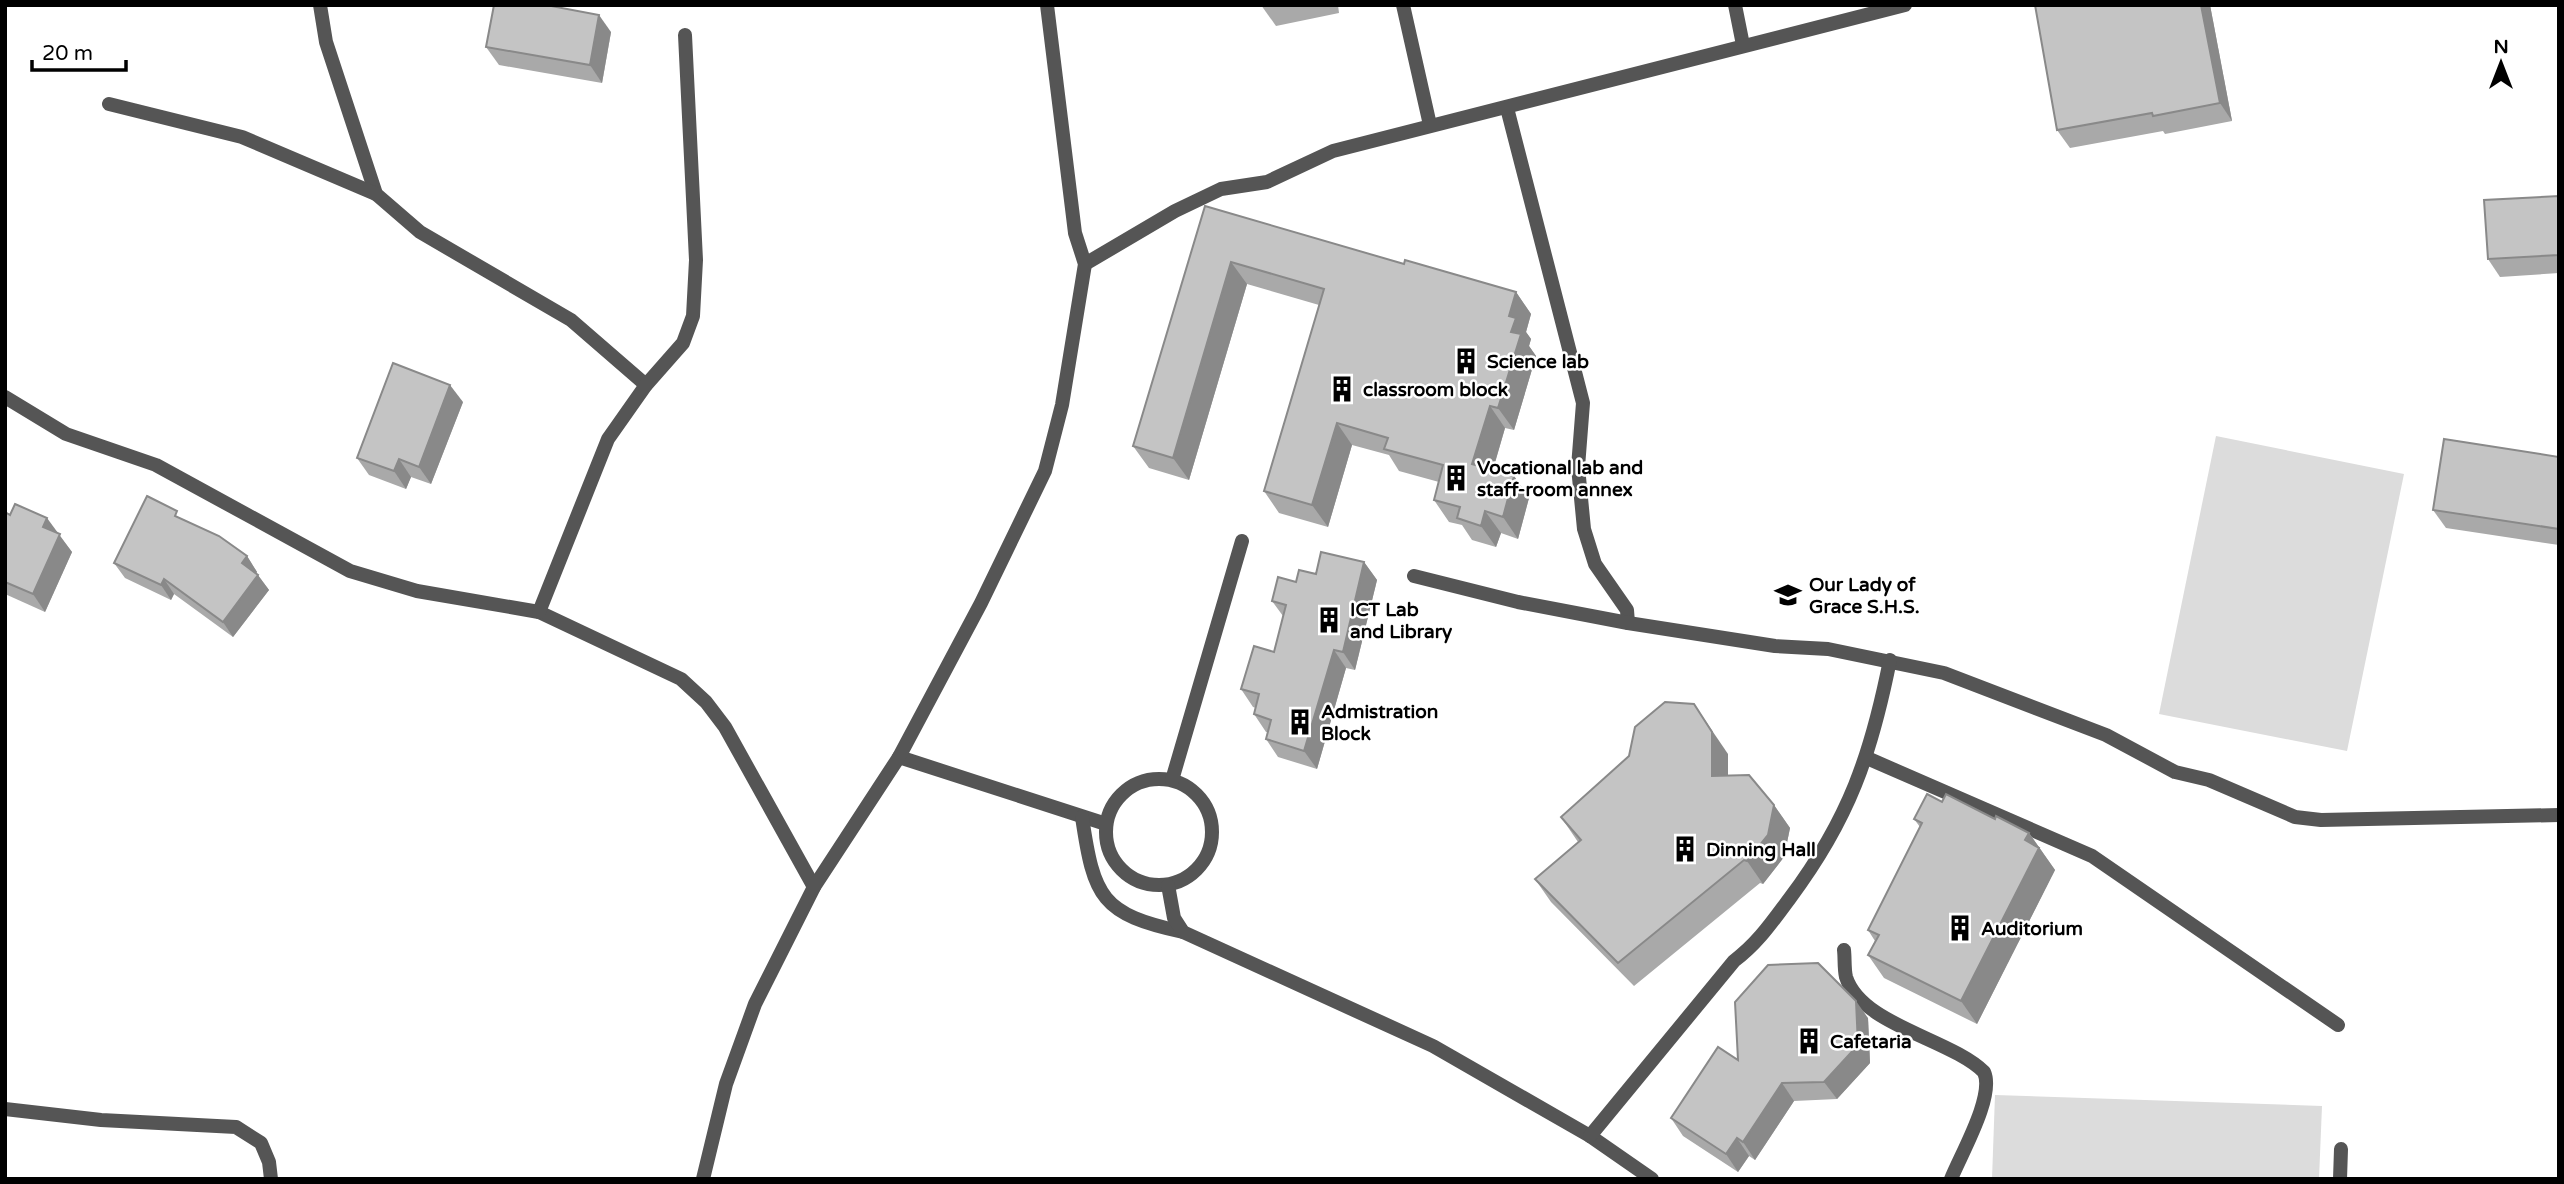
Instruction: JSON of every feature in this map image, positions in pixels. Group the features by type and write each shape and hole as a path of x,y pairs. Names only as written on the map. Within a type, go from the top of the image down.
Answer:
{"street":[{"path":"320,5 326,42 376,194"},
{"path":"703,1179 726,1084 755,1004 814,887 899,757 981,603 1045,471 1062,405 1085,264 1075,233 1046,5"},
{"path":"1403,5 1430,125"},
{"path":"1735,5 1743,45"},
{"path":"1085,264 1175,211 1221,189 1267,182 1334,151 1905,5"},
{"path":"540,612 608,439 646,386 683,343 693,316 696,260 685,35"},
{"path":"108,104 242,137 376,194 420,232 571,320 646,386"},
{"path":"1507,108 1583,403 1578,467 1584,529 1595,564 1627,610 1628,623"},
{"path":"5,397 66,433 156,465 350,571 417,591 540,612 681,679 706,702 725,727 814,887"},
{"path":"1172,780 1242,541"},
{"path":"1415,576 1518,602 1628,623 1890,660 1944,673 2106,735 2175,772 2209,780 2295,817 2321,820 2559,815"},
{"path":"1590,1136 1734,961 1756,945 1832,837 1867,758 1890,660"},
{"path":"899,757 1106,824"},
{"path":"1867,758 2092,856 2338,1025"},
{"path":"1154,779 1172,780 1188,787 1201,799 1209,814 1212,831 1210,848 1201,864 1189,876 1168,885 1138,881 1124,872 1112,858 1106,841 1106,824 1111,807 1129,788 1154,779"},
{"path":"1082,817 1091,868 1109,904 1122,915 1142,923 1183,932 1433,1045 1590,1136 1652,1179"},
{"path":"1168,885 1174,918 1183,932"},
{"path":"1844,950 1846,978 1856,994 1876,1012 1978,1066 1987,1078 1983,1102 1951,1179"},
{"path":"5,1109 101,1120 236,1126 261,1143 269,1161 271,1179"},
{"path":"2340,1179 2341,1149"}],"shaded area":[{"path":"2216,436 2404,474 2347,751 2159,714"},
{"path":"1995,1095 2322,1106 2319,1179 1992,1179"}],"building":[{"path":"494,5 546,5 599,15 590,65 486,47"},
{"path":"2035,5 2201,5 2220,103 2057,130"},
{"path":"2559,196 2559,255 2488,259 2484,200"},
{"path":"1205,206 1404,264 1405,260 1516,292 1509,316 1516,318 1511,332 1521,334 1498,408 1490,406 1472,464 1514,476 1503,517 1485,511 1481,526 1457,518 1460,507 1434,500 1443,465 1384,449 1388,438 1337,423 1312,505 1264,491 1324,289 1231,262 1173,458 1133,446"},
{"path":"393,363 450,385 419,467 399,459 394,471 357,458"},
{"path":"2444,439 2559,457 2559,529 2433,510"},
{"path":"147,496 177,511 175,516 219,536 247,556 242,563 258,575 223,622 164,579 161,585 114,563"},
{"path":"15,504 47,518 43,527 60,534 33,594 5,582 5,512 10,515"},
{"path":"1321,552 1364,562 1343,652 1334,650 1304,751 1266,739 1271,720 1254,714 1259,694 1241,689 1254,646 1274,652 1286,605 1272,601 1278,577 1296,582 1299,570 1316,574"},
{"name":"Dinning Hall","path":"1665,702 1694,704 1712,732 1712,776 1749,775 1774,805 1768,835 1747,861 1744,860 1618,963 1535,879 1581,840 1561,817 1629,756 1635,727"},
{"name":"Auditorium","path":"1927,794 1942,802 1946,794 1995,819 1996,816 2029,833 2025,840 2039,848 1961,1001 1868,955 1879,935 1868,930 1922,823 1914,819"},
{"path":"1818,963 1856,1001 1858,1045 1824,1082 1782,1083 1743,1142 1737,1138 1726,1154 1671,1118 1718,1047 1738,1060 1735,1002 1768,965"}],"place":[{"name":"Science lab","path":"1466,361"},
{"name":"classroom block","path":"1342,389"},
{"name":"Vocational lab and staff-room annex","path":"1456,478"},
{"name":"Our Lady of Grace S.H.S.","path":"1788,595"},
{"name":"ICT Lab and Library","path":"1329,620"},
{"name":"Admistration Block","path":"1300,722"},
{"name":"Dinning Hall","path":"1685,849"},
{"name":"Auditorium","path":"1960,928"},
{"name":"Cafetaria","path":"1809,1041"}]}
